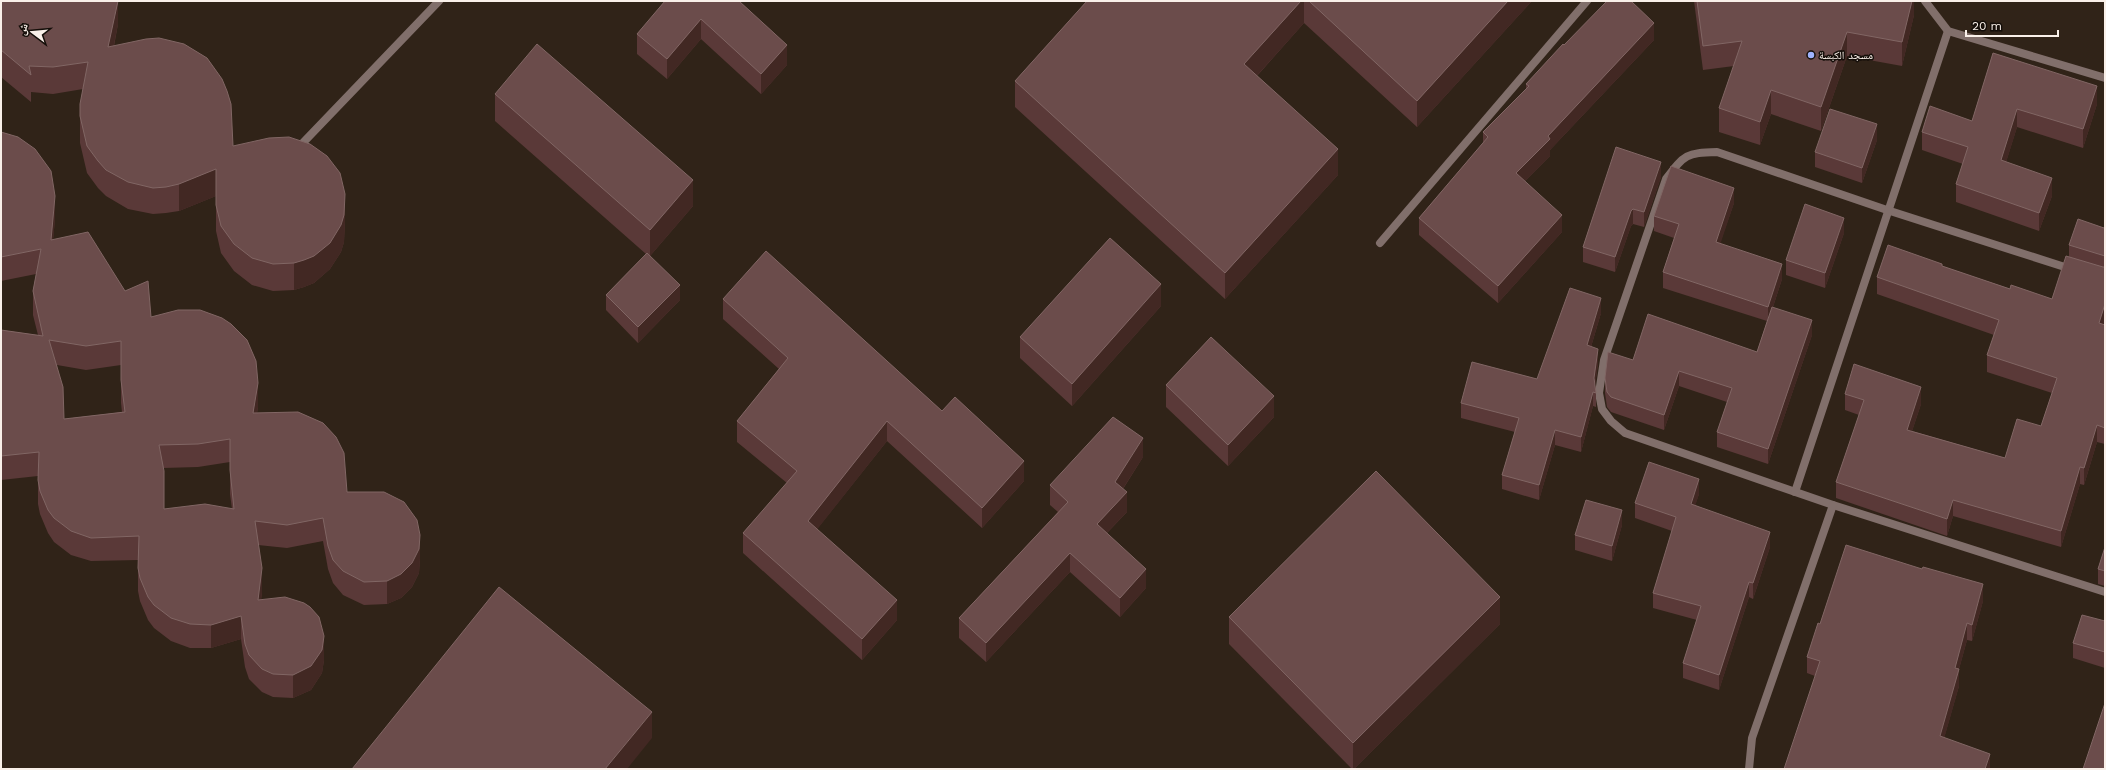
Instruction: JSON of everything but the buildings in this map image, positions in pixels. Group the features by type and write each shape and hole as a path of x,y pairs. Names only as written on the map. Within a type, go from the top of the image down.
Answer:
{"street":[{"path":"292,154 439,1"},
{"path":"1380,243 1587,1"},
{"path":"1925,1 1948,31 2105,78"},
{"path":"1795,492 1887,210 1948,31"},
{"path":"2082,272 1887,210 1718,152 1695,153 1681,158 1666,179 1604,360 1599,393 1602,409 1611,421 1625,433 1833,505 2105,592"},
{"path":"1749,769 1752,738 1833,505"}],"place":[{"name":"مسجد الكبسة","path":"1811,55"}]}
